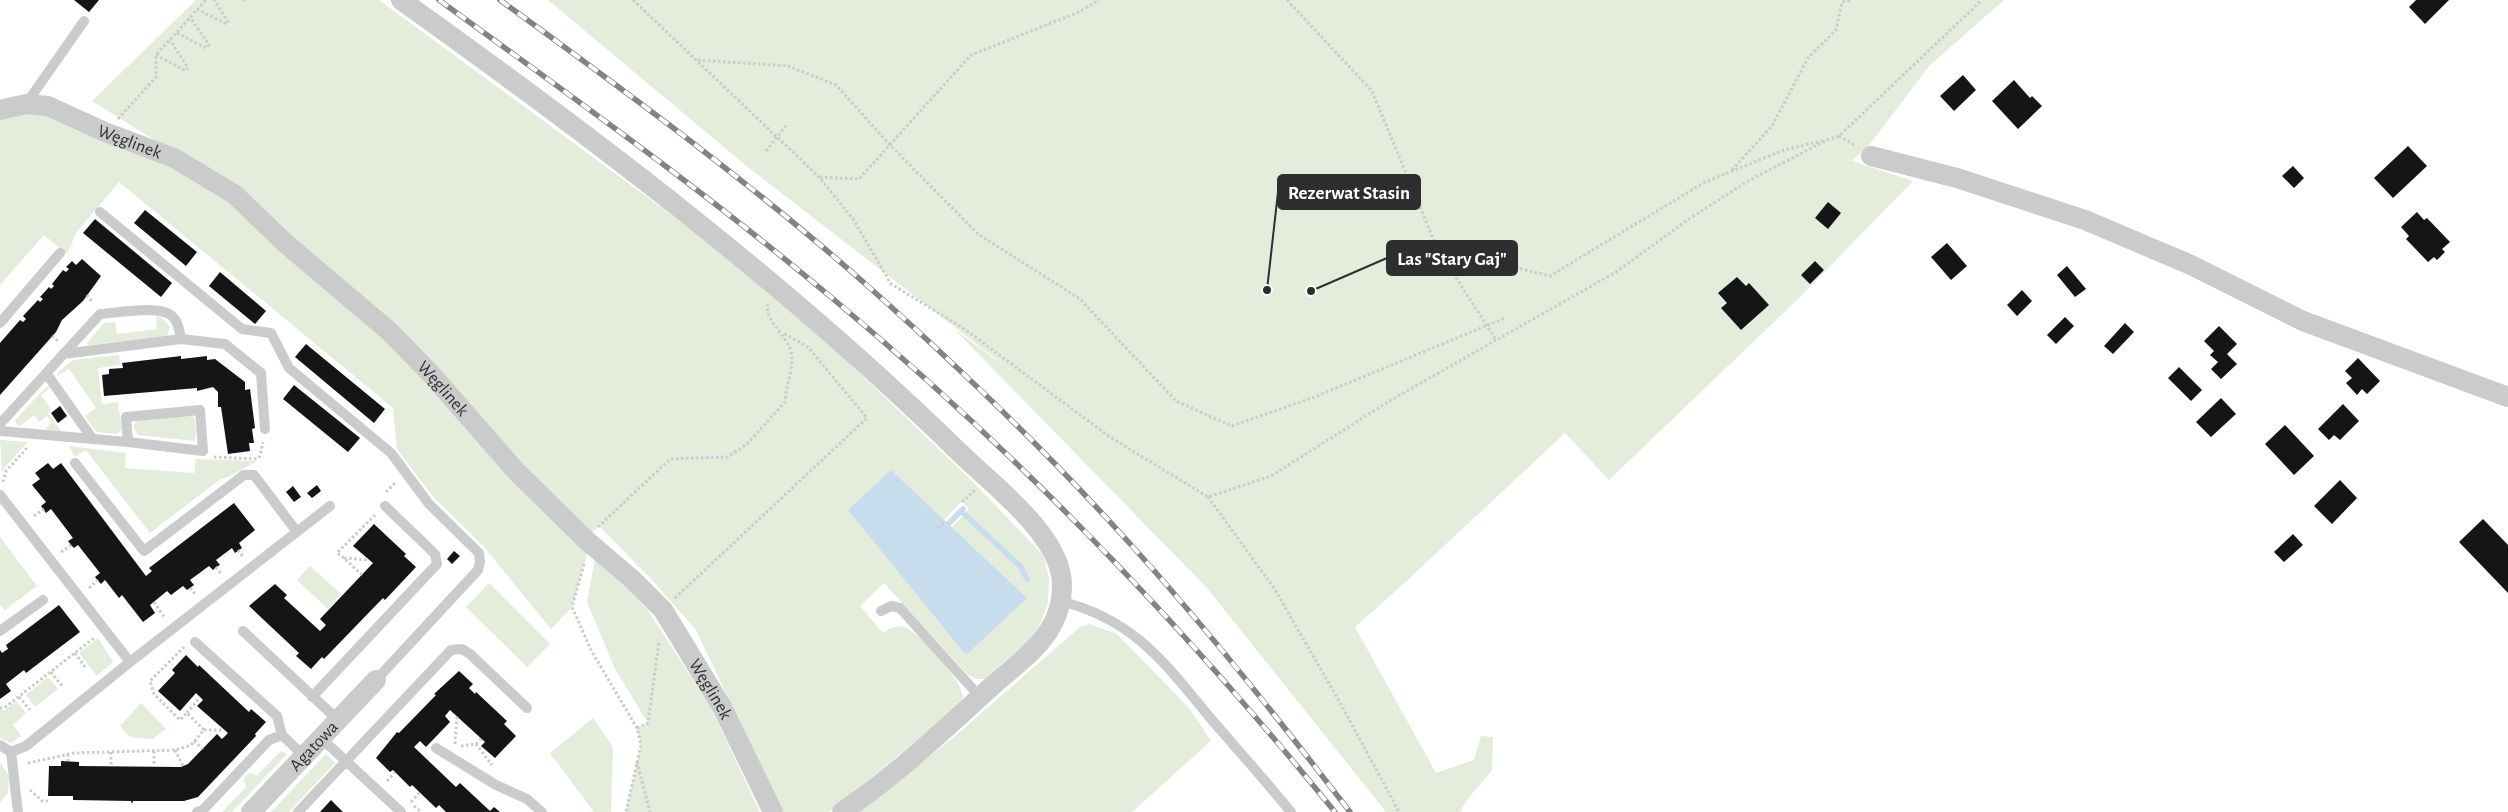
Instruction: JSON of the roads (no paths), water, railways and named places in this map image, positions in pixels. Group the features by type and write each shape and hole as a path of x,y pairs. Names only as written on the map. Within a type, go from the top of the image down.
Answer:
{"street":[{"path":"401,0 661,194 779,287 888,384 1036,528 1048,542 1061,574 1058,611 1045,637 980,697 864,797 842,812"},
{"name":"Węglinek","path":"0,110 26,104 48,106 105,132 174,158 234,194 285,243 389,331 432,375 515,470 587,541 634,580 663,610 722,707 773,812"},
{"path":"1871,156 1957,178 2085,220 2191,265 2303,321 2508,398"},
{"name":"Agatowa","path":"251,812 376,680"}],"lane":[{"path":"26,104 84,21"},
{"path":"100,212 242,329 271,333 289,368 391,453 429,504 478,553 480,562 478,570 376,680"},
{"path":"0,323 60,254"},
{"path":"0,424 100,314 161,309 173,316 179,326 181,339"},
{"path":"63,354 181,339 225,344 260,373 265,428"},
{"path":"46,373 92,438"},
{"path":"0,432 92,438 204,451 200,410 126,417 128,442"},
{"path":"76,463 144,551 244,475 254,475 297,532"},
{"path":"1,495 130,662"},
{"path":"11,752 26,746 330,506"},
{"path":"312,697 437,564 435,554 385,506"},
{"path":"0,631 43,600"},
{"path":"1060,601 1088,608 1111,619 1156,654 1291,812"},
{"path":"881,611 891,606 900,608 980,697"},
{"path":"242,631 338,720"},
{"path":"195,642 277,716 282,735 304,756"},
{"path":"298,812 451,650 462,649 470,654 527,708"},
{"path":"197,812 203,810 269,740 282,735"},
{"path":"320,738 401,812"},
{"path":"0,746 11,752"},
{"path":"436,748 496,785 527,800 542,812"},
{"path":"11,752 18,812"}],"water":[{"path":"891,470 1027,598 966,655 848,510"}],"waterway":[{"path":"948,524 963,509"},
{"path":"961,511 1021,567 1027,579"}],"railway":[{"path":"439,0 736,220 901,357 1033,479 1096,543 1219,675 1335,812"},
{"path":"500,0 735,175 826,250 933,345 1054,463 1144,559 1234,665 1350,812"}],"place":[{"name":"Rezerwat Stasin","path":"1267,290"},
{"name":"Las \"Stary Gaj\"","path":"1311,291"}]}
